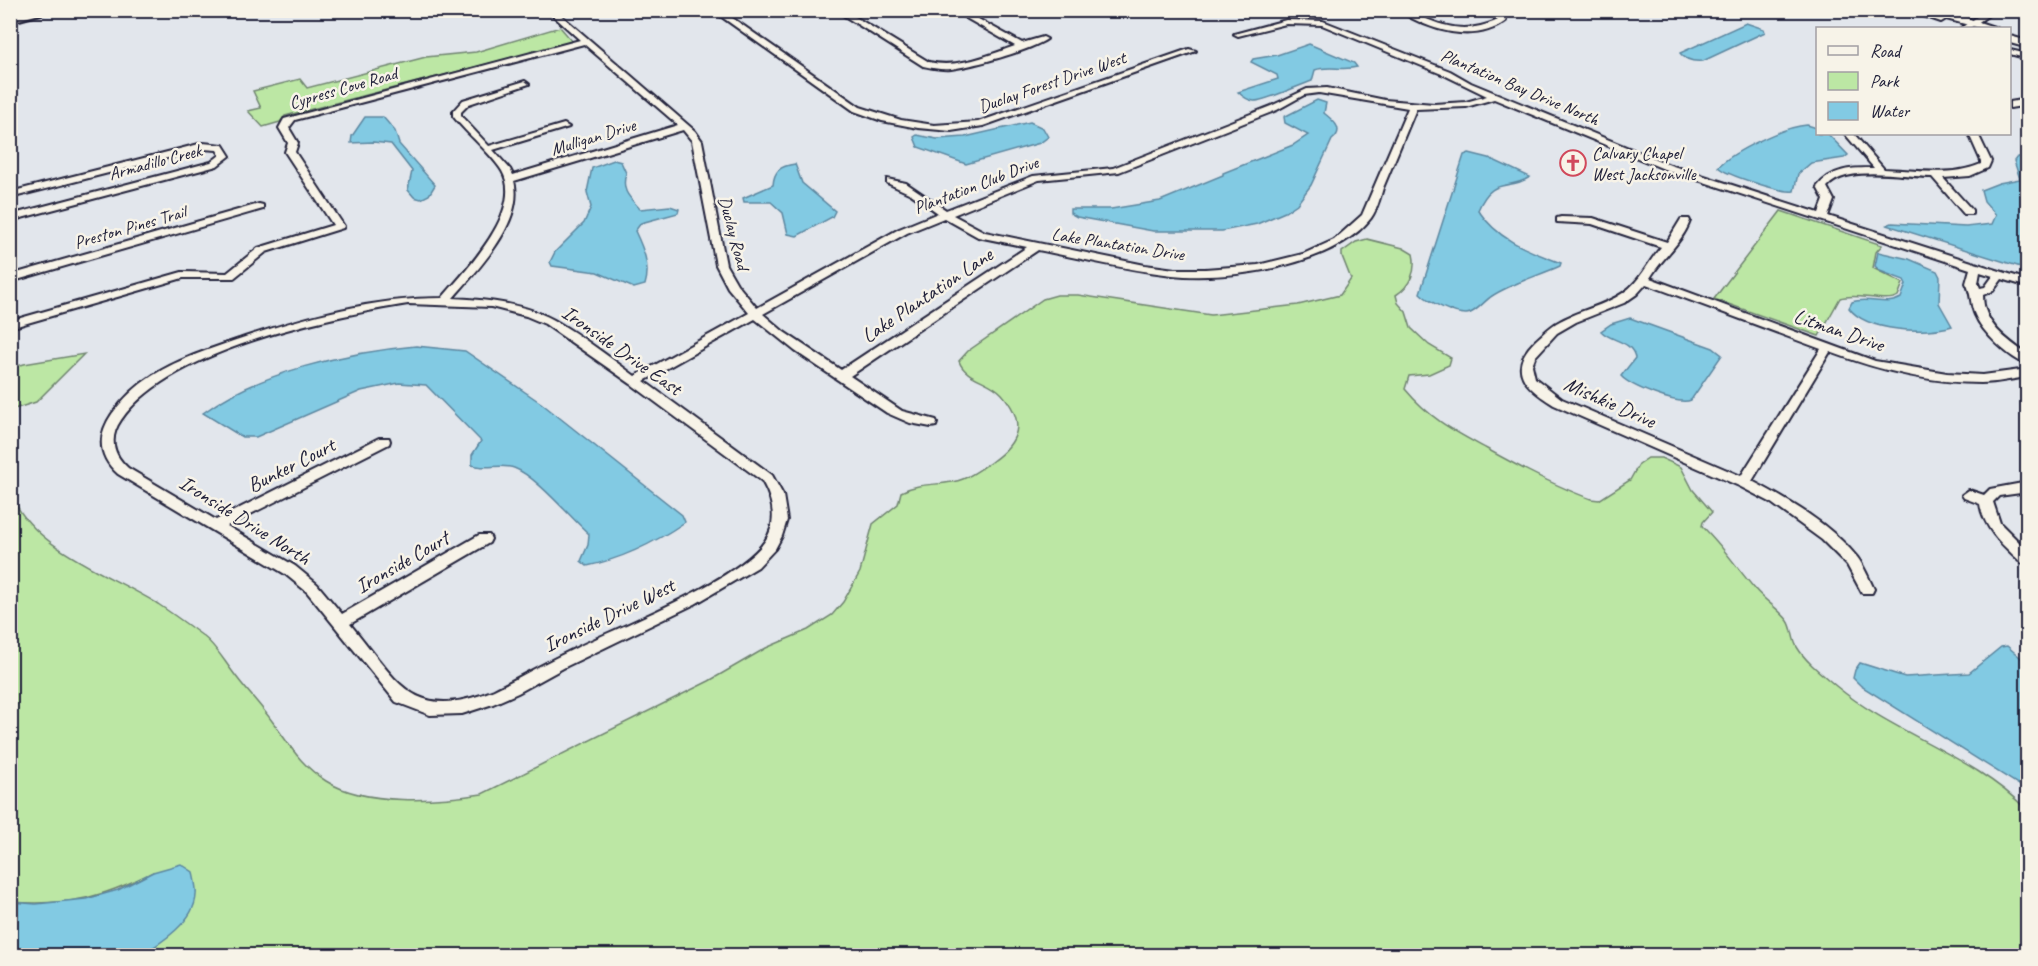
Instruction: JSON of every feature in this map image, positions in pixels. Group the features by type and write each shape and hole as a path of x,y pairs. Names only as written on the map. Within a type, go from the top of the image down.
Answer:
{"main road":[{"path":"10,18 48,10"},
{"path":"1911,10 1969,27"},
{"path":"1929,10 1969,27"},
{"path":"2011,34 2028,39"},
{"path":"2011,39 2028,45"}],"street":[{"name":"Duclay Forest Drive West","path":"715,10 857,109 879,117 948,128 980,124 1192,51"},
{"path":"838,10 926,64 938,68 955,67 1043,39"},
{"path":"955,10 1021,46"},
{"path":"1401,10 1452,31 1470,33 1502,21 1500,16 1487,10"},
{"path":"1969,27 1993,10"},
{"name":"Duclay Road","path":"555,11 586,41 685,126 697,141 721,265 727,279 742,301 766,323 904,417 931,423"},
{"name":"Plantation Bay Drive North","path":"1238,33 1297,17 1335,27 1494,96 1668,167 2028,284"},
{"name":"Cypress Cove Road","path":"10,325 182,275 230,276 262,250 339,226 290,152 293,143 284,128 287,121 292,118 586,41"},
{"path":"2011,52 2028,57"},
{"path":"445,301 495,238 504,223 511,179 507,171 458,116 457,111 466,102 525,84"},
{"name":"Plantation Club Drive","path":"635,381 903,231 1036,178 1059,173 1095,175 1116,170 1274,108 1303,93 1322,91 1414,104 1465,106 1477,104 1494,96"},
{"path":"2011,105 2028,102"},
{"name":"Lake Plantation Drive","path":"890,181 907,185 961,227 973,232 1035,247 1145,268 1175,272 1241,270 1306,256 1338,242 1367,216 1414,104"},
{"name":"Mulligan Drive","path":"511,179 685,126"},
{"path":"488,149 564,127"},
{"path":"1850,135 1881,171"},
{"path":"1822,217 1829,200 1822,187 1832,174 1881,171 1964,175 1985,166 1986,160 1974,135"},
{"name":"Armadillo Creek","path":"10,195 203,146 216,145 220,147 225,156 214,164 10,218"},
{"path":"1935,175 1968,212"},
{"name":"Preston Pines Trail","path":"10,279 259,207"},
{"path":"1561,220 1602,224 1668,246"},
{"name":"Mishkie Drive","path":"1685,221 1682,230 1654,263 1646,280 1627,296 1563,324 1549,334 1529,356 1525,366 1528,378 1541,391 1558,402 1744,483 1800,515 1827,536 1852,561 1867,589"},
{"name":"Lake Plantation Lane","path":"841,376 1035,247"},
{"path":"1976,267 1972,283 1977,293 1977,309 1987,327 2028,361"},
{"path":"1977,293 1989,289 2000,275"},
{"name":"Litman Drive","path":"1646,280 1873,364 1913,373 1947,377 1983,379 2028,373"},
{"name":"Ironside Drive East","path":"176,366 205,354 325,316 408,302 445,301 491,304 530,314 567,333 767,478 777,494 781,512 778,528"},
{"path":"1744,483 1827,348"},
{"name":"Ironside Drive North","path":"176,366 144,386 121,407 110,428 106,445 110,461 123,471 290,570 312,588 342,621 402,697 419,707 438,711"},
{"name":"Bunker Court","path":"216,526 384,441"},
{"path":"2028,487 1995,492 1986,501 1987,513 1995,527 2028,560"},
{"path":"1969,495 1986,501"},
{"name":"Ironside Drive West","path":"438,711 464,707 486,700 732,577 752,564 770,546 778,528"},
{"name":"Ironside Court","path":"342,621 484,539"}],"green space":[{"path":"560,27 573,42 285,116 280,122 263,127 248,111 261,108 253,91 300,79 307,88 426,57 476,52"},
{"path":"1781,211 1882,245 1876,252 1873,268 1903,283 1898,296 1886,299 1855,296 1840,298 1819,336 1714,299"},
{"path":"1367,239 1403,248 1413,254 1413,272 1409,283 1396,295 1398,303 1406,312 1411,328 1429,345 1451,358 1449,365 1429,374 1409,376 1405,389 1433,416 1453,430 1513,463 1591,499 1599,500 1630,480 1639,464 1648,458 1661,458 1681,467 1693,490 1712,512 1702,526 1755,589 1788,621 1797,647 1810,663 1859,703 1983,774 2027,810 2027,955 141,955 156,946 153,872 117,888 84,898 50,903 11,902 10,490 19,510 34,528 52,543 73,558 158,604 207,640 296,754 326,781 361,795 402,800 482,794 709,681 766,648 808,630 832,615 843,602 860,572 873,524 898,504 901,492 916,486 948,483 967,477 1001,454 1014,439 1017,423 1010,404 997,389 967,372 959,361 968,351 1043,299 1057,295 1078,295 1211,315 1298,305 1340,295 1351,279 1342,252 1356,242"},
{"path":"84,354 36,402 11,410 11,368"}],"water":[{"path":"1746,23 1764,29 1765,32 1703,61 1690,60 1680,53"},
{"path":"1309,44 1354,63 1357,67 1315,70 1312,81 1259,101 1247,99 1238,92 1278,79 1277,75 1251,62 1253,59 1277,55"},
{"path":"1317,100 1326,103 1324,113 1336,125 1338,132 1311,185 1297,204 1285,212 1257,224 1222,231 1153,231 1077,217 1070,213 1070,209 1111,209 1160,201 1293,145 1308,135 1285,123 1284,117"},
{"path":"365,117 383,117 395,131 399,144 435,185 429,195 421,199 414,197 408,190 412,171 391,144 351,143 352,136"},
{"path":"1030,122 1043,128 1048,137 1040,143 966,164 918,147 914,137 917,135 937,139 965,137"},
{"path":"1807,125 1816,128 1816,135 1829,135 1848,155 1844,158 1811,163 1798,174 1794,191 1754,183 1718,167 1760,140"},
{"path":"1469,153 1489,158 1530,177 1514,184 1495,188 1489,192 1478,210 1495,230 1505,237 1525,249 1561,263 1560,266 1500,291 1473,312 1466,314 1442,307 1420,293 1464,155"},
{"path":"2017,157 2027,157 2027,269 1887,225 1892,223 1966,227 1992,224 1996,215 1984,201 1981,190 1999,183 2020,179 2014,161"},
{"path":"614,160 621,162 626,173 625,188 640,209 670,206 679,209 678,213 641,223 635,231 647,264 647,278 645,285 634,288 597,272 552,266 550,262 555,252 584,223 591,207 587,192 592,168"},
{"path":"795,164 802,183 835,211 832,217 797,236 788,234 783,213 771,202 744,202 743,198 773,185 779,170"},
{"path":"1878,252 1909,259 1937,271 1940,277 1939,303 1952,326 1927,330 1897,329 1869,322 1849,308 1852,302 1858,300 1889,302 1901,298 1906,284 1904,280 1880,271 1875,266"},
{"path":"1630,318 1713,348 1722,355 1691,400 1676,400 1654,394 1621,376 1635,358 1633,352 1626,344 1601,331 1611,324"},
{"path":"416,346 465,351 541,403 682,515 685,522 638,549 587,566 581,561 588,545 589,534 523,472 504,466 472,465 472,455 481,441 426,385 399,383 361,391 256,437 242,437 203,413 250,386 305,366 362,353"},
{"path":"2007,646 2027,663 2027,790 1861,686 1853,678 1860,663 1905,677 1969,673 2001,647"},
{"path":"181,864 193,872 196,886 194,905 190,914 176,930 141,955 11,955 11,902 36,904 86,899 118,890 153,872"}],"place":[{"name":"Calvary Chapel West Jacksonville","path":"1573,163"}]}
